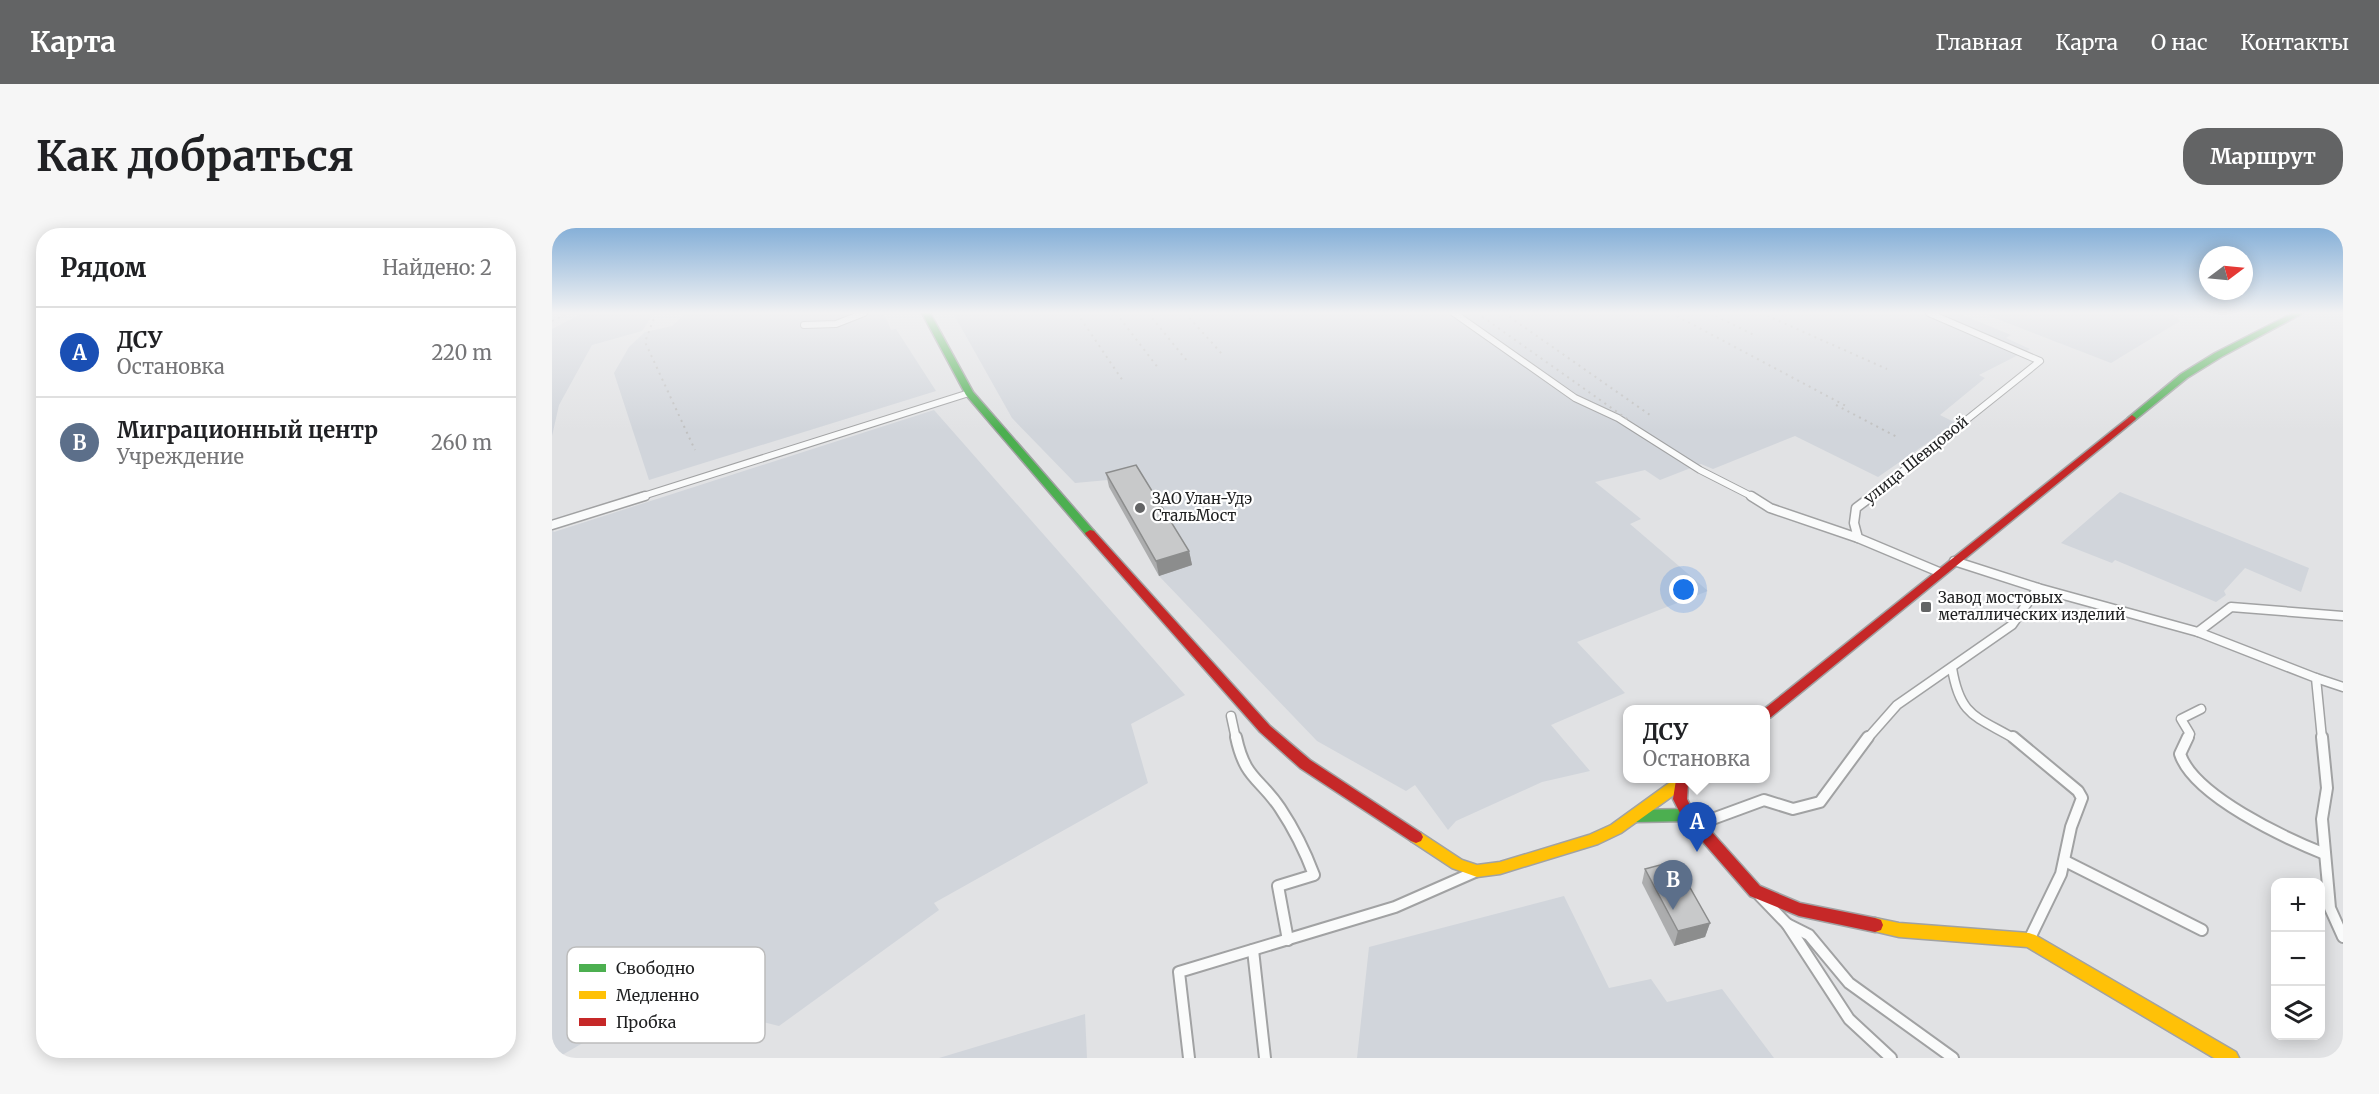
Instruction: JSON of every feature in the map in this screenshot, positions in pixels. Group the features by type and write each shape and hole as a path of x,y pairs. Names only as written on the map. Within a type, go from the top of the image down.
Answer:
{"street":[{"path":"947,352 969,393 989,419 1167,622 1287,751 1457,864 1477,870"},
{"path":"1508,352 1575,398 1618,418 1700,470 1736,486 1770,508 1858,537 1939,572"},
{"name":"улица Шевцовой","path":"1858,537 1854,523 1856,508 2040,361 2018,352"},
{"path":"1770,711 2184,376 2224,352"},
{"path":"552,525 969,393"},
{"path":"1953,561 2038,588 2198,632 2343,687"},
{"path":"1696,825 1764,800 1792,809 1820,802 1855,752 1897,705 2012,625 2038,588"},
{"path":"2198,632 2231,608 2343,616"},
{"path":"1952,668 1956,694 1966,710 2024,744 2082,798 2071,827 2065,861 2029,940"},
{"path":"2316,678 2327,788 2322,819 2330,908 2343,937"},
{"path":"2201,709 2181,719 2190,734 2180,754 2183,764 2236,812 2284,838 2325,854"},
{"path":"1231,716 1243,761 1250,775 1271,796 1290,823 1302,843 1314,875 1278,886 1288,940"},
{"path":"1189,1058 1179,972 1395,908 1477,870 1500,867 1593,840 1636,816 1681,783"},
{"path":"1684,783 1680,799 1688,815 1787,924 1849,1019 1891,1058"},
{"path":"1636,816 1688,815"},
{"path":"2065,861 2202,930"},
{"path":"1755,891 1799,909 1899,930 2029,940 2230,1058"},
{"path":"1787,924 1809,935 1832,967 1849,983 1953,1058"},
{"path":"1253,950 1265,1058"}],"shaded area":[{"path":"552,352 588,352 559,405 552,436"},
{"path":"626,352 911,352 936,391 649,480 614,373"},
{"path":"975,352 2025,352 1979,375 1985,378 1940,415 1956,423 1878,477 1795,436 1713,469 1701,464 1660,480 1645,470 1595,482 1641,519 1630,524 1708,591 1577,642 1625,693 1551,725 1590,771 1542,782 1456,821 1448,830 1415,785 1406,791 1317,741 1159,576 1108,480 1075,483 1012,418"},
{"path":"2082,352 2130,352 2111,363"},
{"path":"934,410 1185,695 1131,724 1148,783 934,903 939,910 779,1026 765,1023 765,947 567,947 567,1043 583,1043 557,1058 552,1058 552,530 554,532"},
{"path":"2120,492 2309,568 2301,592 2245,568 2224,591 2226,595 2216,602 2115,560 2112,563 2061,543"},
{"path":"1564,896 1609,988 1651,979 1667,1002 1722,989 1774,1058 1357,1058 1369,947"},
{"path":"1085,1014 1087,1058 939,1058"}],"building":[{"name":"ЗАО Улан-Удэ СтальМост","path":"1136,465 1189,551 1156,561 1106,473"},
{"path":"1675,861 1710,923 1678,931 1645,869"}],"railway":[{"path":"650,352 695,450"},
{"path":"1103,352 1123,381"},
{"path":"1146,352 1159,369"},
{"path":"1180,352 1188,362"},
{"path":"1532,352 1630,421"},
{"path":"1559,352 1650,415"},
{"path":"1744,352 1846,406"},
{"path":"1848,352 1887,369"},
{"path":"1836,405 1899,438"}],"traffic: fast":[{"path":"947,352 969,393 1090,533"},
{"path":"2132,418 2184,376 2224,352"},
{"path":"1636,816 1688,815"}],"traffic: slow":[{"path":"1416,837 1457,864 1477,871 1500,868 1593,840 1616,829 1680,783"},
{"path":"1875,925 1899,930 2029,940 2230,1058"}],"traffic: jam":[{"path":"1770,711 2132,418"},
{"path":"1090,533 1265,729 1305,764 1416,837"},
{"path":"1681,784 1680,799 1688,815 1755,891 1799,909 1875,925"}],"place":[{"name":"ЗАО Улан-Удэ СтальМост","path":"1140,508"},
{"name":"Завод мостовых металлических изделий","path":"1926,607"},
{"name":"ДСУ","path":"1697,852"},
{"name":"Миграционный центр","path":"1673,910"}]}
